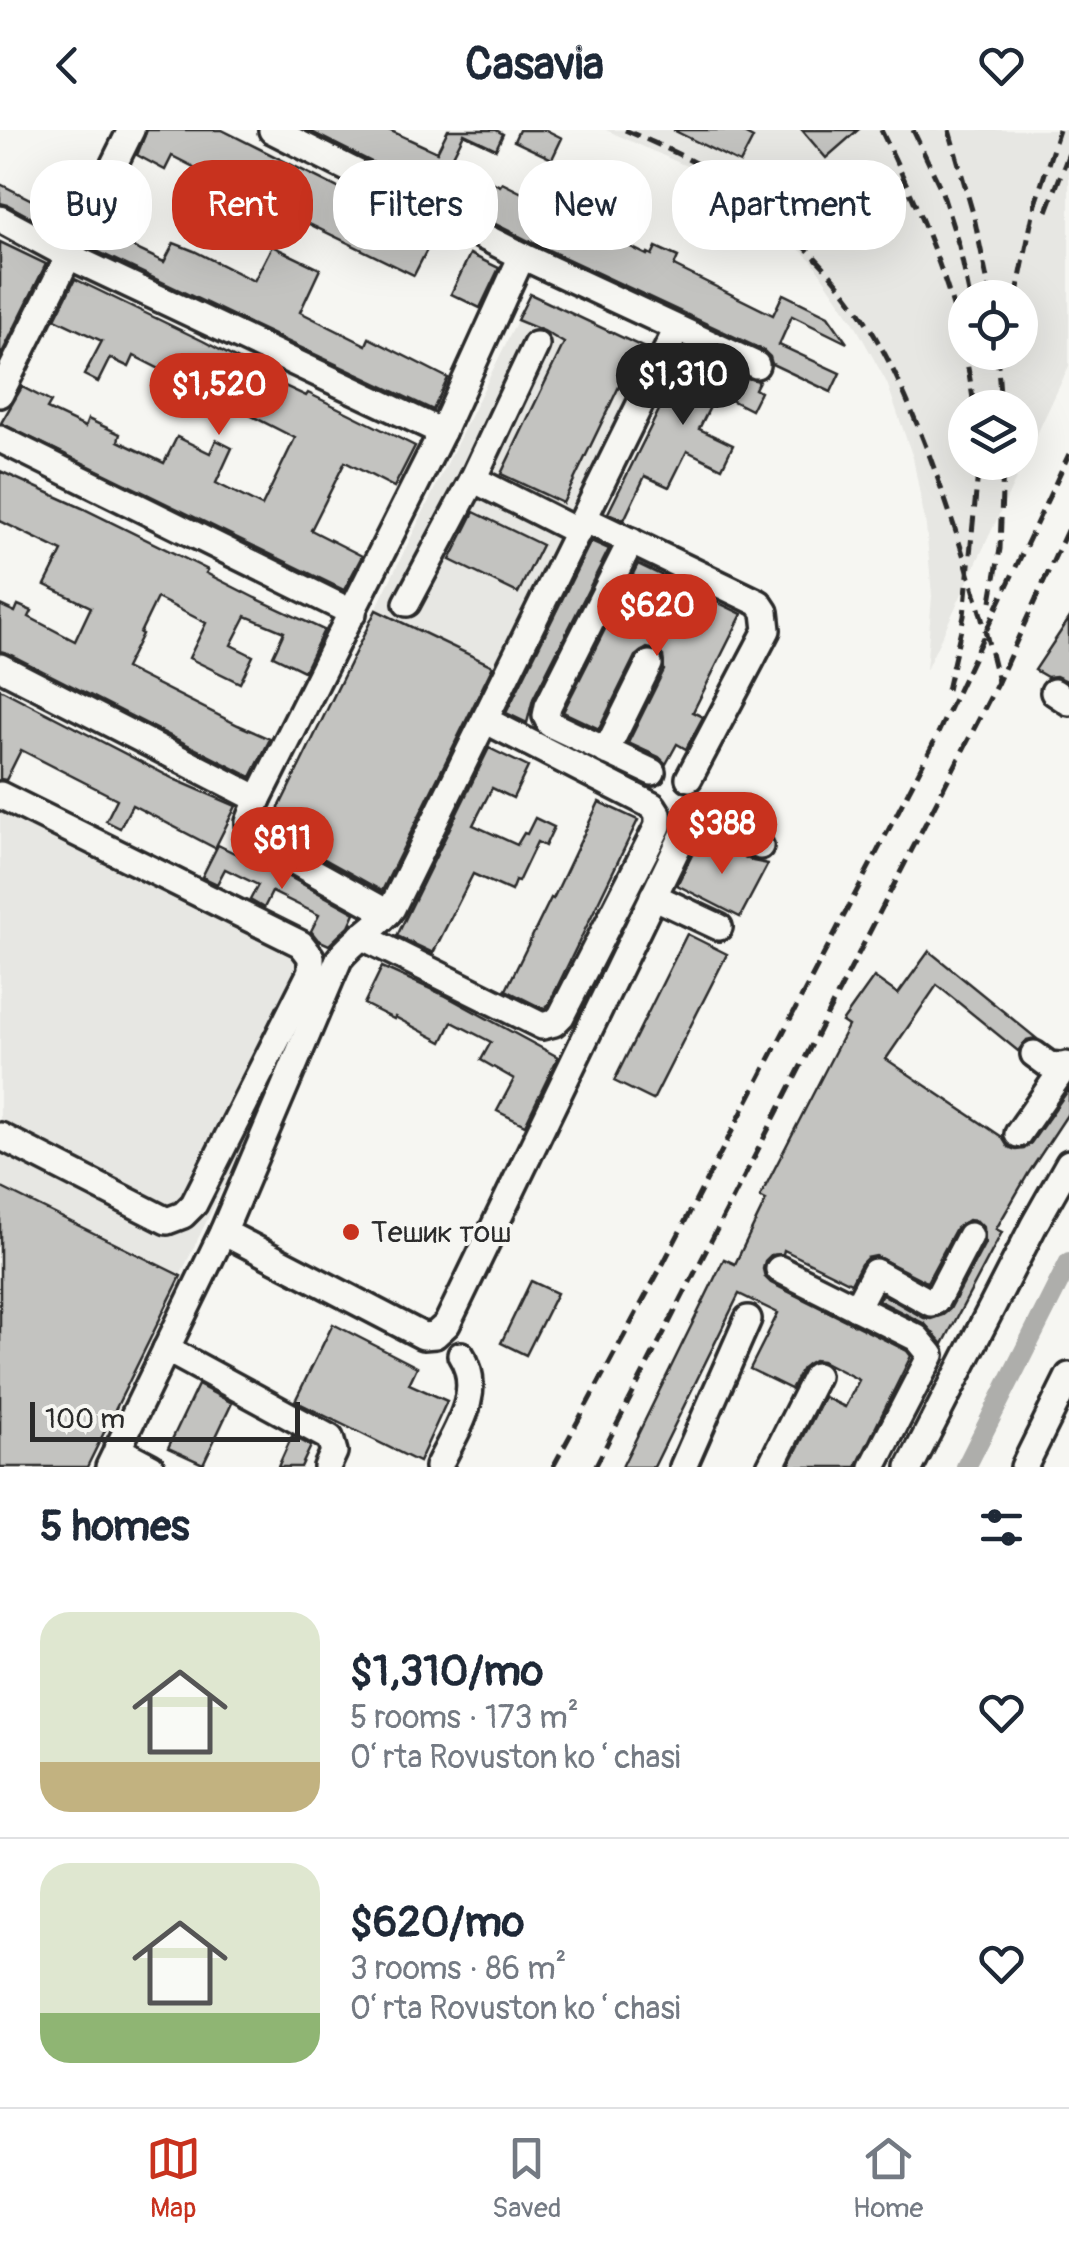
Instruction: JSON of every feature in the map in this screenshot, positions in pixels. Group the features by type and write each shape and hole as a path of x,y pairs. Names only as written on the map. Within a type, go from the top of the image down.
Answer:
{"street":[{"path":"0,394 131,130"},
{"path":"272,130 522,256 756,365"},
{"path":"0,219 69,256 442,432"},
{"path":"388,913 250,836 249,822 442,432 522,256"},
{"path":"151,1467 113,1458 224,1232 339,959 388,913 677,329"},
{"path":"407,603 473,479 536,344"},
{"path":"0,438 353,612"},
{"path":"473,479 581,525 631,541 758,603 765,612 766,630 689,778"},
{"path":"631,541 546,716 550,724 652,772"},
{"path":"606,750 649,664"},
{"path":"0,667 258,798"},
{"path":"361,936 542,1026 561,1016 658,826 658,814 653,806 485,720"},
{"path":"0,795 301,944 311,957 312,972 194,1204 183,1215 167,1222 0,1136"},
{"path":"224,1232 423,1336 435,1335 447,1324 690,821 697,817 760,846"},
{"path":"653,896 719,927"},
{"path":"1034,1054 1049,1065 1068,1066"},
{"path":"1018,1134 1068,1066"},
{"path":"910,1467 1069,1164"},
{"path":"856,1308 875,1272 931,1303 936,1301 970,1236"},
{"path":"780,1269 917,1338 931,1355 874,1467"},
{"path":"683,1467 748,1320"},
{"path":"166,1350 330,1438 334,1452 327,1467"},
{"path":"438,1467 471,1398 472,1379 462,1355"},
{"path":"770,1467 816,1376"},
{"path":"1024,1467 1069,1376"}],"shaded area":[{"path":"606,130 1069,130 1069,366 1038,432 1038,390 948,390 948,480 1015,480 926,670 932,596 926,526 913,458 887,383 854,323 812,261 800,250 906,250 906,160 673,160"},
{"path":"530,294 657,354 387,903 262,842"},
{"path":"0,789 336,955 87,1467 0,1467"}],"building":[{"path":"147,130 222,130 282,160 180,160 172,156 165,170 137,155"},
{"path":"308,130 389,130 437,152 448,130 496,130 503,134 496,149 464,134 451,160 368,160"},
{"path":"519,130 546,130 562,138 552,159 514,141"},
{"path":"673,130 738,130 753,138 742,160 734,160"},
{"path":"802,130 858,130 826,158"},
{"path":"313,176 333,186 333,236 313,226"},
{"path":"502,183 518,191 518,235 498,225 498,185"},
{"path":"0,184 30,199 30,217 0,203"},
{"path":"0,242 46,264 0,357"},
{"path":"172,247 172,250 192,250 254,281 270,250 280,250 320,269 300,312 366,345 369,338 448,378 433,410 94,250 139,250 164,262"},
{"path":"656,247 678,257 674,266 773,315 783,294 828,316 847,343 792,316 779,345 840,373 831,392 772,364 763,350 548,250 637,250 652,255"},
{"path":"363,250 427,250 414,275"},
{"path":"470,254 499,268 480,308 451,294"},
{"path":"75,279 203,341 250,366 248,369 306,396 308,393 415,446 394,487 345,462 311,530 362,556 344,590 1,423 22,387 51,402 47,409 85,427 88,419 120,434 118,441 164,463 177,437 210,453 216,440 232,448 216,483 262,506 295,438 134,356 129,367 110,358 98,382 84,375 102,341 55,319"},
{"path":"530,294 649,350 635,377 626,372 563,503 501,474 564,343 517,320"},
{"path":"686,355 741,382 743,377 759,381 755,389 760,392 751,410 717,393 699,429 733,445 722,468 687,451 669,487 645,476 624,520 608,513 678,364"},
{"path":"0,471 324,630 304,671 273,656 284,632 246,616 231,645 253,656 240,683 189,658 206,623 157,598 125,668 270,739 251,777 0,651 0,605 15,612 18,605 32,611 29,617 75,641 91,607 45,585 62,551 0,521"},
{"path":"474,512 542,545 518,593 450,560"},
{"path":"591,541 609,549 533,699 527,723 506,713"},
{"path":"638,564 742,614 693,712 703,717 686,749 677,744 666,764 628,743 664,670 663,656 657,650 647,648 635,656 599,729 563,712"},
{"path":"376,610 493,666 382,891 269,828"},
{"path":"1069,619 1069,682 1035,670"},
{"path":"0,689 176,780 236,806 215,848 132,805 120,828 106,821 117,799 21,750 6,780 0,779"},
{"path":"489,748 528,767 513,798 492,788 473,825 517,845 535,818 554,827 545,846 537,842 511,891 473,874 433,953 397,936"},
{"path":"599,802 638,820 544,1009 506,990"},
{"path":"701,837 768,864 740,917 677,885"},
{"path":"218,845 253,862 255,858 355,913 349,926 329,945 311,931 319,915 272,892 264,908 250,900 258,885 225,869 217,884 202,877"},
{"path":"687,934 727,954 653,1100 614,1081"},
{"path":"929,951 1036,1038 1027,1040 1018,1051 937,985 886,1059 1016,1150 1031,1143 1069,1089 1069,1112 996,1229 1002,1232 943,1344 925,1324 878,1300 882,1294 924,1318 943,1315 950,1309 985,1243 984,1228 977,1221 968,1220 956,1228 927,1282 876,1256 861,1264 851,1283 784,1250 765,1261 765,1277 771,1283 911,1356 856,1467 788,1467 824,1397 845,1407 859,1380 814,1360 802,1368 791,1389 750,1369 778,1313 739,1294 654,1467 622,1467 724,1259 735,1264 766,1200 760,1197 848,1026 842,1022 874,977 898,994"},
{"path":"382,967 444,995 558,1057 525,1125 497,1111 514,1079 481,1060 491,1042 452,1022 442,1042 364,1004"},
{"path":"0,1187 181,1276 87,1467 0,1467"},
{"path":"531,1281 557,1293 526,1355 501,1343"},
{"path":"333,1324 417,1367 409,1384 447,1401 419,1462 295,1401"},
{"path":"198,1385 232,1403 203,1464 168,1448"},
{"path":"292,1436 311,1446 301,1467 278,1467"}],"waterway":[{"path":"966,1467 1069,1262"}],"railway":[{"path":"625,130 702,167 761,208 825,268 865,319 896,377 930,457 967,568 998,682"},
{"path":"881,130 940,265 961,335 972,390"},
{"path":"913,130 941,189 966,280"},
{"path":"949,130 987,280"},
{"path":"1020,280 1035,204 1059,130"},
{"path":"1047,211 1069,153"},
{"path":"998,370 1000,390"},
{"path":"553,1467 931,748 1069,454"},
{"path":"947,690 964,616 977,480"},
{"path":"991,601 1000,549 1002,480"},
{"path":"595,1467 998,682 1069,526"}],"place":[{"name":"Тешик тош","path":"351,1232"}]}
